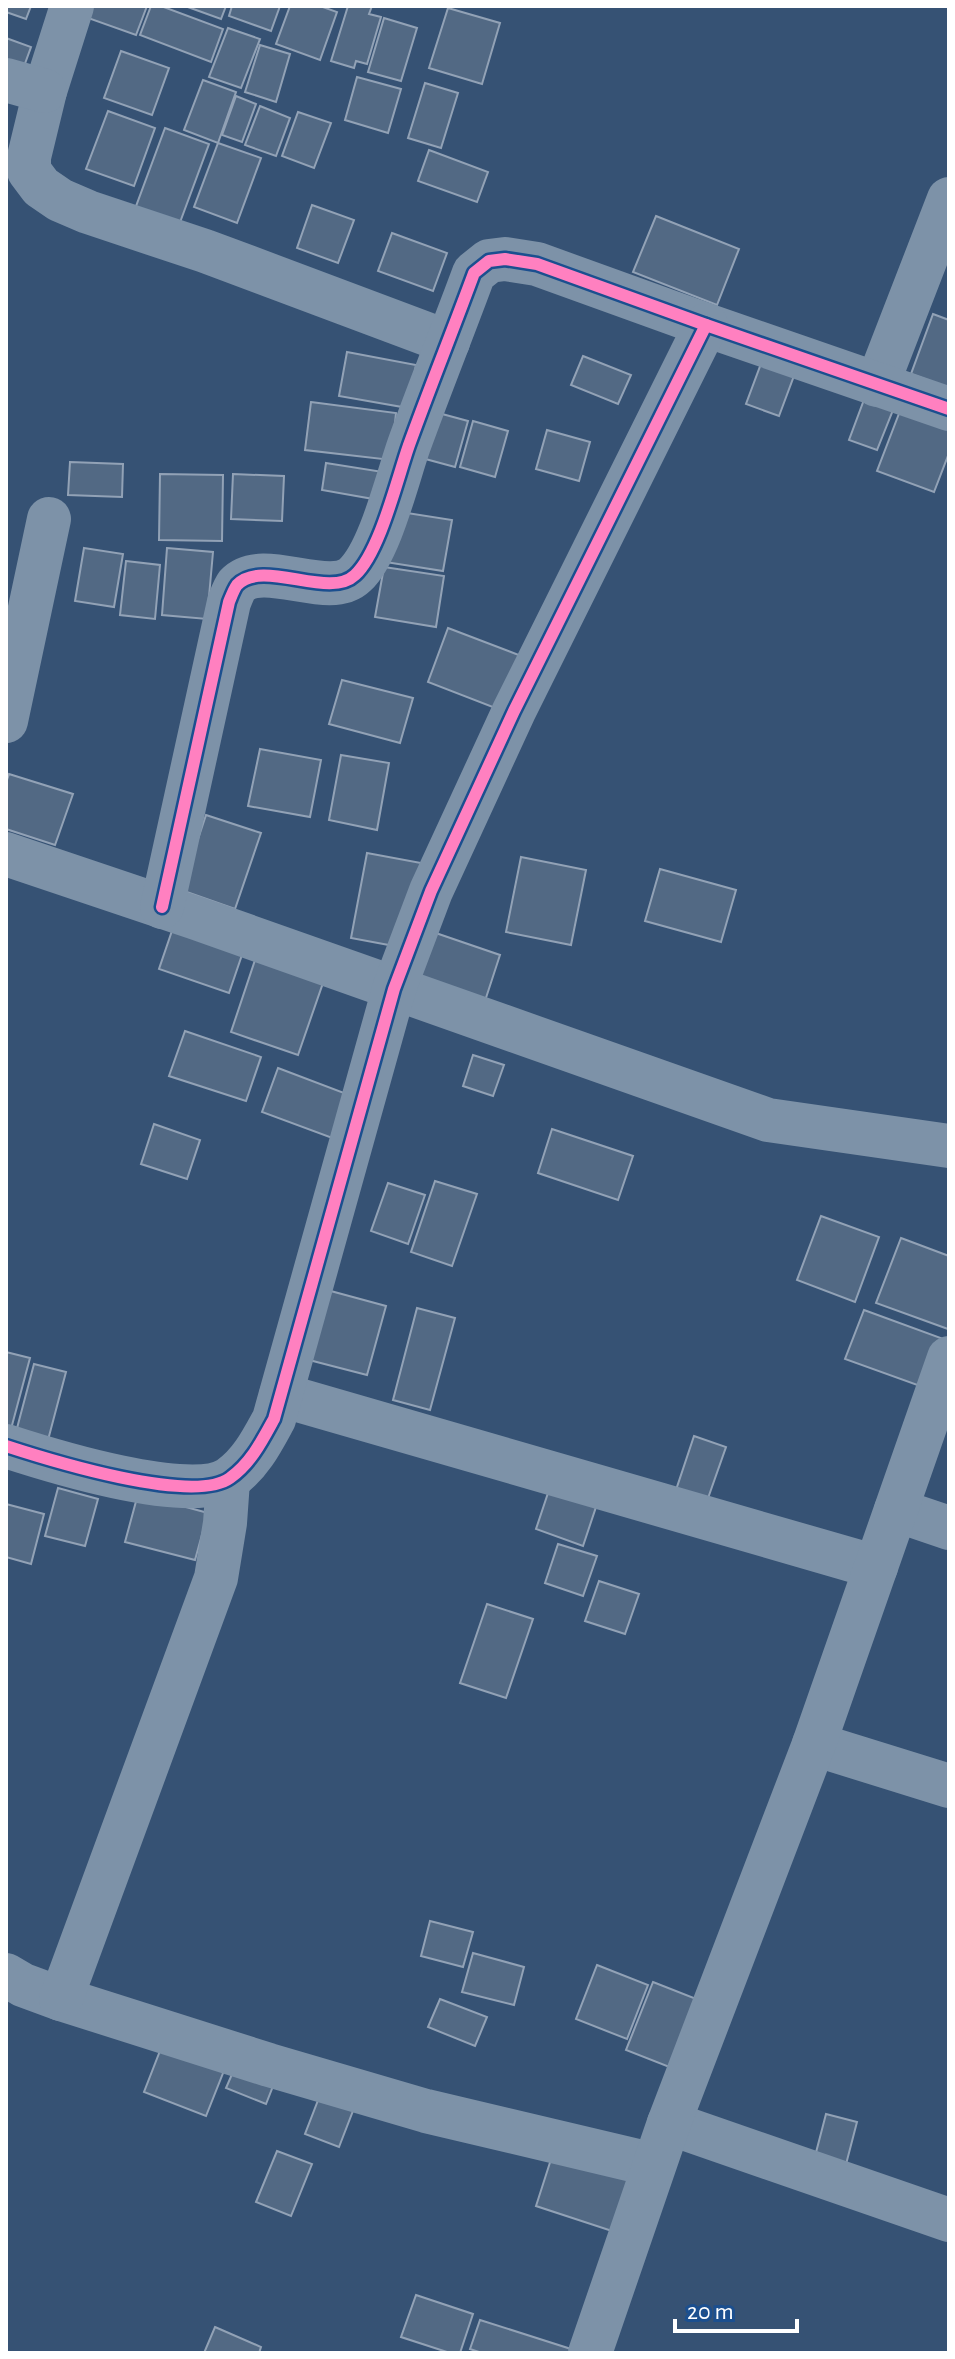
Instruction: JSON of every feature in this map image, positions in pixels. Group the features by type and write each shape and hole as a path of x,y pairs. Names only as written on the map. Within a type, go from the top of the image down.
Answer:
{"street":[{"path":"72,6 26,86 29,171 41,187 60,200 88,212 219,256 448,342"},
{"path":"877,385 949,199"},
{"path":"162,907 229,602 237,586 251,577 277,576 332,583 354,577 372,551 474,273 489,261 505,259 537,264 949,409"},
{"path":"6,1446 109,1475 160,1485 201,1486 228,1481 253,1458 274,1419 394,989 431,891 514,711 706,325"},
{"path":"6,721 49,519"},
{"path":"6,854 768,1120 949,1146"},
{"path":"590,2353 669,2123 814,1744 949,1358"},
{"path":"281,1395 876,1567"},
{"path":"61,1999 216,1578 228,1481"},
{"path":"896,1510 949,1528"},
{"path":"814,1744 949,1786"},
{"path":"6,1975 61,1999 269,2065 426,2111 654,2165"},
{"path":"669,2123 949,2220"}],"building":[{"path":"6,6 31,6 26,19 6,12"},
{"path":"92,6 147,6 136,35 88,18"},
{"path":"151,6 161,6 223,29 211,62 140,35"},
{"path":"185,6 226,6 221,19"},
{"path":"232,6 280,6 271,31 229,16"},
{"path":"290,6 320,6 337,12 320,60 276,44"},
{"path":"348,6 372,6 369,14 381,17 367,64 356,61 354,68 331,61"},
{"path":"448,8 500,23 482,84 429,68"},
{"path":"384,18 417,28 401,81 368,72"},
{"path":"228,28 260,39 241,88 209,77"},
{"path":"6,38 31,47 19,80 6,75"},
{"path":"260,45 290,54 276,102 245,92"},
{"path":"121,51 169,68 152,115 104,98"},
{"path":"357,77 401,89 388,133 345,120"},
{"path":"203,80 236,92 218,143 184,130"},
{"path":"425,83 458,93 441,148 408,138"},
{"path":"236,96 256,104 242,142 222,135"},
{"path":"260,106 290,118 276,156 245,145"},
{"path":"108,111 155,128 134,186 86,169"},
{"path":"298,112 331,123 314,168 282,156"},
{"path":"165,128 209,144 179,225 135,209"},
{"path":"218,143 261,158 237,223 194,207"},
{"path":"429,150 488,172 477,202 418,181"},
{"path":"312,205 354,220 338,263 297,248"},
{"path":"656,216 739,249 717,305 633,272"},
{"path":"392,233 447,253 433,291 378,271"},
{"path":"933,314 949,320 949,388 911,374"},
{"path":"347,352 416,365 408,408 339,396"},
{"path":"765,353 798,365 779,416 746,404"},
{"path":"583,356 631,375 618,404 571,385"},
{"path":"868,389 897,400 877,450 849,440"},
{"path":"905,398 949,414 949,453 934,492 877,471"},
{"path":"311,402 396,413 391,460 305,450"},
{"path":"431,411 468,421 455,467 418,457"},
{"path":"473,421 508,431 495,477 460,467"},
{"path":"547,430 590,442 579,481 536,469"},
{"path":"70,462 123,464 122,497 68,495"},
{"path":"326,463 383,472 379,500 322,490"},
{"path":"160,474 223,475 222,541 159,540"},
{"path":"233,474 284,476 282,521 231,519"},
{"path":"388,510 452,520 443,571 379,561"},
{"path":"84,548 123,554 114,607 75,601"},
{"path":"167,548 213,552 207,619 162,615"},
{"path":"126,561 160,565 155,619 120,615"},
{"path":"384,567 444,576 436,627 375,617"},
{"path":"448,628 524,657 503,711 428,682"},
{"path":"342,680 413,698 400,743 329,724"},
{"path":"260,749 321,760 310,817 248,806"},
{"path":"341,755 389,763 377,830 329,820"},
{"path":"9,774 73,794 55,845 6,829 6,783"},
{"path":"206,815 261,833 235,909 181,890"},
{"path":"367,853 421,863 405,948 351,938"},
{"path":"521,857 586,870 571,945 506,932"},
{"path":"660,869 736,890 721,942 645,921"},
{"path":"175,922 245,946 229,993 159,969"},
{"path":"427,930 500,955 483,1007 409,982"},
{"path":"256,957 324,980 298,1055 231,1032"},
{"path":"185,1031 261,1057 246,1101 169,1076"},
{"path":"473,1055 504,1065 493,1096 463,1086"},
{"path":"278,1068 352,1096 335,1139 262,1112"},
{"path":"154,1124 200,1140 187,1179 141,1164"},
{"path":"552,1129 633,1156 618,1200 538,1173"},
{"path":"435,1181 477,1194 452,1266 411,1252"},
{"path":"388,1183 425,1195 408,1244 371,1231"},
{"path":"821,1216 879,1237 855,1302 797,1280"},
{"path":"901,1238 949,1256 948,1329 876,1303"},
{"path":"327,1290 386,1306 367,1375 309,1360"},
{"path":"417,1308 455,1318 430,1410 393,1400"},
{"path":"864,1310 949,1341 934,1391 845,1359"},
{"path":"6,1352 30,1358 11,1429 6,1428"},
{"path":"34,1364 66,1372 48,1440 16,1432"},
{"path":"694,1436 726,1447 707,1501 676,1490"},
{"path":"552,1481 599,1498 583,1546 536,1529"},
{"path":"58,1488 98,1499 85,1546 45,1536"},
{"path":"138,1494 208,1513 195,1560 125,1542"},
{"path":"6,1504 44,1514 31,1564 6,1557"},
{"path":"558,1544 597,1556 583,1596 545,1583"},
{"path":"599,1581 639,1594 625,1634 585,1621"},
{"path":"487,1604 533,1619 506,1698 460,1683"},
{"path":"430,1921 473,1932 463,1967 421,1956"},
{"path":"473,1953 524,1967 514,2005 462,1992"},
{"path":"597,1965 648,1985 627,2039 576,2019"},
{"path":"653,1982 704,2002 677,2070 626,2050"},
{"path":"440,1999 487,2017 475,2046 428,2027"},
{"path":"165,2038 227,2063 206,2116 144,2092"},
{"path":"236,2065 275,2081 266,2104 226,2088"},
{"path":"322,2090 356,2103 339,2147 305,2134"},
{"path":"826,2114 857,2122 844,2172 813,2164"},
{"path":"554,2150 633,2176 615,2232 536,2206"},
{"path":"277,2151 312,2164 291,2216 256,2202"},
{"path":"416,2295 473,2314 460,2353 450,2353 401,2337"},
{"path":"480,2320 571,2349 570,2353 482,2353 470,2349"},
{"path":"215,2327 261,2347 259,2353 204,2353"}],"cycle path":[{"path":"162,907 229,602 237,585 248,578 263,576 344,582 364,564 380,533 409,445 474,273 489,261 505,259 537,264 949,409"},
{"path":"6,1446 120,1477 185,1486 212,1485 230,1478 244,1466 260,1443 274,1419 394,989 431,891 514,711 706,325"}]}
